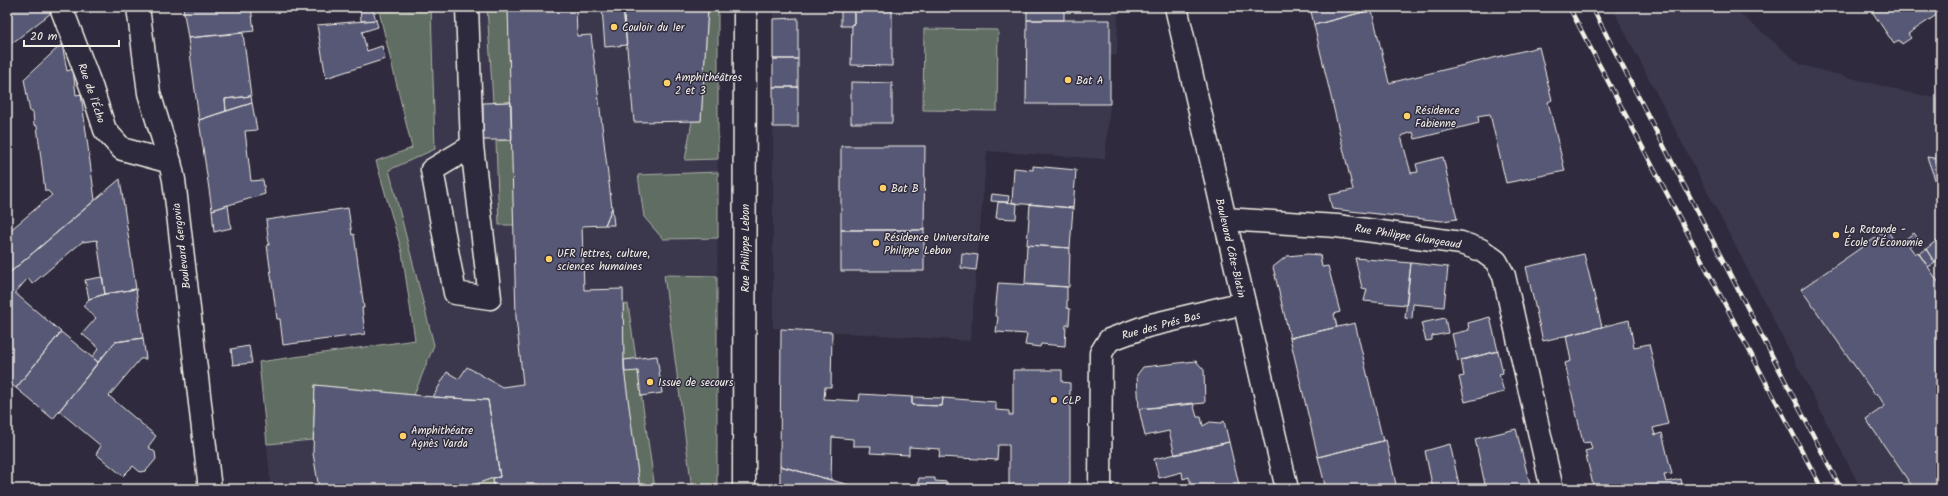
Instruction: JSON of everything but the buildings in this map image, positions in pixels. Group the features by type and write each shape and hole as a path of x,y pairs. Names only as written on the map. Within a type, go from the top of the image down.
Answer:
{"street":[{"name":"Rue de l'Écho","path":"61,7 92,89 104,130 122,149 170,162"},
{"name":"Boulevard Gergovia","path":"138,7 149,93 170,162 210,489"},
{"path":"468,7 472,146 490,298 455,293 432,170 472,146"},
{"name":"Rue Philippe Lebon","path":"744,489 745,7"},
{"name":"Boulevard Côte-Blatin","path":"1176,7 1287,489"},
{"name":"Rue Philippe Glangeaud","path":"1225,219 1338,226 1461,243 1481,250 1496,261 1504,276 1552,489"},
{"name":"Rue des Prés Bas","path":"1100,489 1101,353 1109,340 1147,326 1244,303"}],"shaded area":[{"path":"378,7 718,7 717,489 271,489 259,362 415,340 402,252 376,161 412,148"},
{"name":"Résidence Universitaire Philippe Lebon","path":"773,7 1118,7 1117,55 1110,56 1110,104 1105,159 987,151 970,341 773,328"},
{"name":"La Rotonde - École d'Économie","path":"1623,7 1732,7 1801,65 1906,92 1941,99 1941,489 1861,489 1615,13"}],"green space":[{"path":"378,7 431,7 435,149 389,170 434,345 414,395 315,385 313,440 267,444 259,362 415,340 402,252 376,161 412,148"},
{"path":"487,7 508,7 511,102 493,102"},
{"path":"718,10 718,159 685,160 692,121 701,121 708,11"},
{"path":"924,29 998,30 997,111 923,110"},
{"path":"512,140 514,225 499,225 496,141"},
{"path":"718,172 718,238 663,239 644,217 638,175"},
{"path":"664,275 717,276 717,489 692,489"},
{"path":"628,304 655,489 640,489 624,369 623,305"},
{"path":"493,478 494,489 462,489"}],"railway":[{"path":"1569,7 1822,489"},
{"path":"1592,7 1841,489"}],"place":[{"name":"Couloir du 1er","path":"614,27"},
{"name":"Bat A","path":"1068,80"},
{"name":"Amphithéâtres 2 et 3","path":"667,83"},
{"name":"Résidence Fabienne","path":"1407,116"},
{"name":"Bat B","path":"883,188"},
{"name":"La Rotonde - École d'Économie","path":"1836,235"},
{"name":"Résidence Universitaire Philippe Lebon","path":"876,243"},
{"name":"UFR lettres, culture, sciences humaines","path":"549,259"},
{"name":"Issue de secours","path":"650,382"},
{"name":"CLP","path":"1054,400"},
{"name":"Amphithéatre Agnès Varda","path":"403,436"}]}
